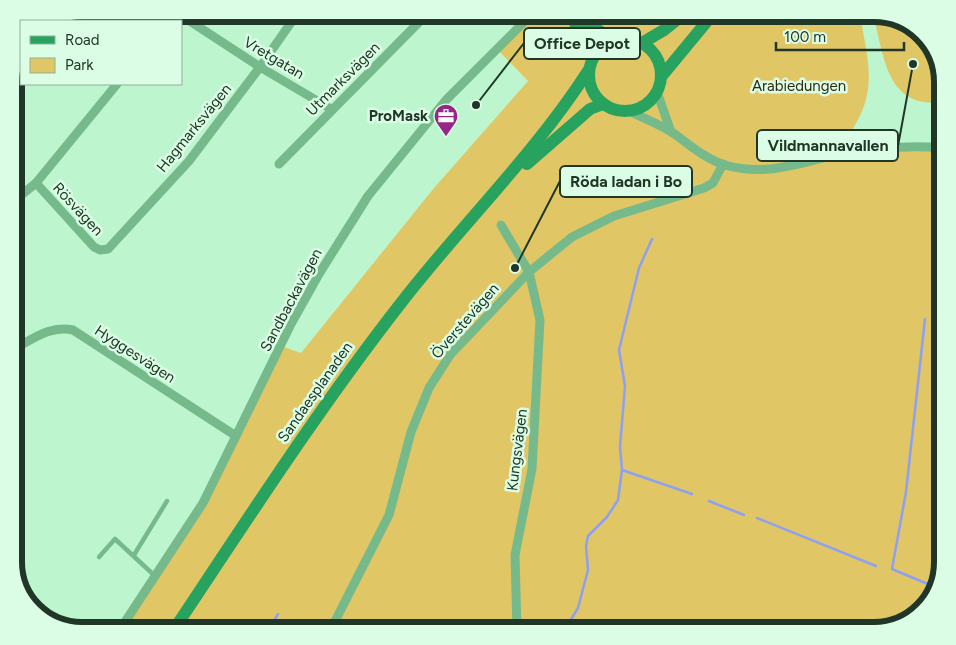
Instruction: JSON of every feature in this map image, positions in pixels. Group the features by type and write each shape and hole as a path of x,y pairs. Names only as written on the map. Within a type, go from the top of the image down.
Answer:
{"main road":[{"path":"575,22 584,37 590,65 591,88 603,104 616,110 629,111 646,104 657,92 661,77 706,22"},
{"path":"584,22 614,40"},
{"path":"642,43 674,22"},
{"path":"590,65 600,48 614,40 630,39 642,43 656,57 661,77"},
{"name":"Sandaesplanaden","path":"180,622 273,480 346,375 403,301 502,186 556,118 590,65"},
{"name":"Sandaesplanaden","path":"502,186 590,109 603,104"}],"street":[{"name":"Vretgatan","path":"191,22 260,67 331,109"},
{"name":"Hagmarksvägen","path":"102,250 108,249 189,160 260,67 291,22"},
{"name":"Utmarksvägen","path":"279,164 331,109 419,22"},
{"name":"Sandbackavägen","path":"124,622 203,503 296,316 368,196 446,100 524,22"},
{"path":"23,194 36,183 116,85"},
{"path":"657,92 670,132"},
{"path":"629,111 670,132 700,153 723,164 766,171 846,153 884,148 934,148"},
{"name":"Överstevägen","path":"335,622 389,515 411,432 429,388 450,355 529,272 572,236 593,224 634,209 704,188 713,183 723,164"},
{"name":"Rösvägen","path":"36,183 94,247 102,250"},
{"name":"Kungsvägen","path":"501,225 529,272 540,320 532,469 515,555 517,622"},
{"name":"Hyggesvägen","path":"23,344 50,330 62,328 73,330 236,436"}],"lane":[{"path":"134,555 167,501"},
{"path":"99,557 115,539 155,576"}],"green space":[{"name":"Arabiedungen","path":"524,22 861,22 869,74 866,101 852,130 830,149 825,157 934,149 934,562 929,585 913,608 900,616 881,622 125,622 184,532 281,346 301,353 434,188 528,81 497,49"},
{"path":"875,22 900,29 919,43 931,67 934,82 934,102 923,102 909,97 898,88 885,62"}],"waterway":[{"path":"570,622 578,608 588,570 586,546 588,536 607,517 618,500 622,470 620,447 625,386 619,350 639,268 652,239"},
{"path":"925,319 906,492 892,569 929,585"},
{"path":"622,470 692,494"},
{"path":"709,501 744,515"},
{"path":"757,518 876,566"},
{"path":"273,622 278,614"}],"place":[{"name":"Vildmannavallen","path":"913,64"},
{"name":"Office Depot","path":"476,105"},
{"name":"ProMask","path":"446,137"},
{"name":"Röda ladan i Bo","path":"515,268"}]}
